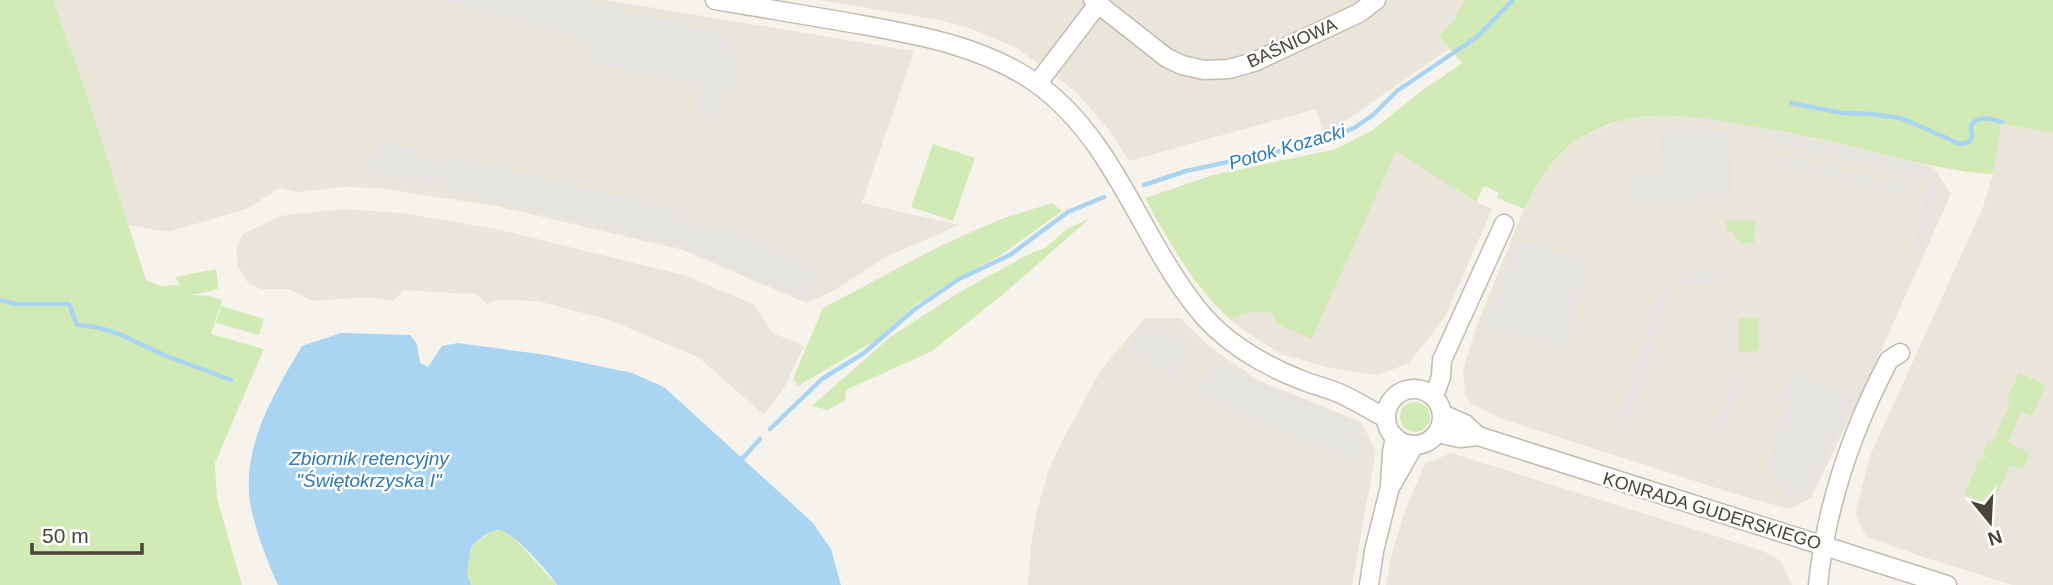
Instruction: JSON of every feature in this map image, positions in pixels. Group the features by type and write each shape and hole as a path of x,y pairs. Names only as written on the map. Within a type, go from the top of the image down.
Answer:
{"street":[{"path":"715,0 908,33 955,45 1001,62 1037,84 1078,121 1090,136 1113,169 1175,277 1196,308 1219,331 1275,369 1348,397 1387,418"},
{"name":"BAŚNIOWA","path":"1037,84 1096,2 1167,58 1204,70 1229,69 1254,62 1359,13 1376,0"},
{"path":"1426,393 1404,391 1393,399 1387,418 1388,425 1395,437 1405,443 1414,444 1430,439 1437,433 1442,414 1426,393 1428,372 1442,360 1504,224"},
{"path":"1818,585 1822,545 1845,458 1889,360 1900,353"},
{"path":"1348,397 1393,399"},
{"name":"KONRADA GUDERSKIEGO","path":"1442,414 1465,424 1478,436"},
{"name":"KONRADA GUDERSKIEGO","path":"1437,433 1460,438 1478,436 1947,585"},
{"path":"1369,585 1374,551 1391,487 1395,437"},
{"path":"1391,487 1414,444"}],"shaded area":[{"path":"53,0 606,0 914,51 862,203 959,225 888,256 831,292 806,303 683,250 496,206 378,188 342,187 297,192 280,188 246,209 168,232 127,225 83,83"},
{"path":"439,0 582,0 716,32 728,41 734,55 736,89 724,91 714,123 694,115 702,87 589,63 594,42"},
{"path":"819,0 1465,0 1453,21 1440,35 1450,48 1331,131 1324,133 1316,109 1129,161 1109,130 1074,90 1015,47 972,29 940,20"},
{"path":"1664,114 1701,117 1903,158 1933,167 1951,194 1865,386 1811,498 1789,509 1502,419 1470,403 1465,394 1463,371 1476,327 1524,209 1544,171 1576,140 1623,120"},
{"path":"2001,124 2053,133 2053,585 2013,585 1917,555 1866,536 1855,514 1870,456 1983,207 1993,174"},
{"path":"1659,129 1730,131 1733,198 1632,200 1629,175 1662,174"},
{"path":"1775,132 1931,168 1929,178 1773,142"},
{"path":"378,142 416,149 414,158 445,166 446,155 684,211 682,221 718,235 723,225 818,269 806,299 676,245 440,188 442,180 438,179 435,189 420,185 422,175 414,174 412,183 367,172 372,150 377,150"},
{"path":"1396,150 1476,202 1492,209 1445,317 1409,363 1378,375 1326,367 1281,354 1231,320 1241,313 1273,313 1312,339"},
{"path":"1775,155 1905,186 1903,195 1773,164"},
{"path":"1930,180 1940,182 1922,255 1912,253"},
{"path":"343,209 401,213 501,230 687,276 753,304 773,333 804,346 784,388 764,415 698,357 609,320 538,301 498,300 487,304 476,294 404,290 393,301 368,297 312,301 289,289 261,289 248,283 238,267 236,248 243,234 280,216"},
{"path":"1517,240 1590,262 1564,347 1485,327"},
{"path":"1725,272 1725,283 1676,285 1676,274"},
{"path":"1663,283 1673,286 1630,421 1620,418"},
{"path":"1145,318 1180,318 1210,347 1258,380 1361,422 1376,451 1352,585 1028,585 1031,544 1049,469 1101,370"},
{"path":"1146,321 1189,347 1175,378 1128,350"},
{"path":"1215,364 1359,424 1355,435 1364,440 1354,461 1219,405 1195,390"},
{"path":"1792,372 1854,397 1809,495 1799,491 1794,502 1783,497 1788,487 1772,479 1770,465 1774,439 1790,402 1780,397"},
{"path":"1733,373 1744,377 1725,437 1714,434"},
{"path":"1451,453 1763,551 1781,561 1792,585 1386,585 1392,553 1407,505 1425,464"}],"green space":[{"path":"0,0 53,0 83,83 146,280 160,286 180,285 175,277 216,269 219,289 192,295 222,300 211,334 264,349 215,463 217,499 242,585 0,585"},
{"path":"1465,0 2053,0 2053,133 2001,124 1993,174 1935,166 1813,138 1726,122 1682,116 1641,117 1600,128 1569,146 1547,171 1524,209 1497,198 1499,193 1484,186 1476,202 1396,151 1312,339 1277,324 1273,313 1251,312 1231,320 1193,278 1145,198 1213,175 1336,149 1373,130 1416,95 1462,63 1439,36 1453,21"},
{"path":"933,144 975,158 953,221 911,207"},
{"path":"1052,203 1062,211 998,257 962,275 915,305 876,340 798,386 793,379 823,308 940,246 1001,219"},
{"path":"1090,218 1007,291 932,351 846,390 845,400 828,410 812,406 889,338 958,293 1045,248 1067,229"},
{"path":"1755,220 1754,243 1739,243 1732,231 1727,231 1726,221"},
{"path":"221,306 264,319 259,335 216,323"},
{"path":"1739,318 1758,318 1759,351 1739,352"},
{"path":"2019,373 2046,385 2032,416 2021,412 2008,442 2030,453 2023,470 2010,465 1994,501 1985,497 1982,502 1964,494 1981,457 1985,459 1987,456 1983,453 1988,441 1992,443 2010,403 2006,401"},
{"path":"1415,402 1426,406 1430,417 1426,428 1415,432 1404,428 1400,417 1404,406"},
{"path":"502,530 512,536 557,585 471,585 467,574 471,547 492,531"}],"water":[{"name":"Zbiornik retencyjny \"Świętokrzyska I\"","path":"341,333 410,335 417,344 420,363 428,367 442,346 458,343 546,355 632,373 664,387 813,523 831,549 841,585 557,585 522,545 506,532 496,530 471,547 467,573 471,585 278,585 252,514 249,472 252,453 265,415 302,346"}],"waterway":[{"name":"Potok Kozacki","path":"1144,185 1186,171 1312,144 1354,128 1373,115 1397,91 1477,37 1513,0"},
{"path":"1791,103 1842,113 1901,118 1960,144 1969,142 1972,137 1971,125 1974,122 1985,119 2002,122"},
{"name":"Potok Kozacki","path":"770,429 822,379 864,353 915,309 959,279 1010,255 1068,212 1104,197"},
{"path":"0,300 16,304 69,304 77,325 101,328 231,380"},
{"name":"Potok Kozacki","path":"742,459 760,439"}]}
